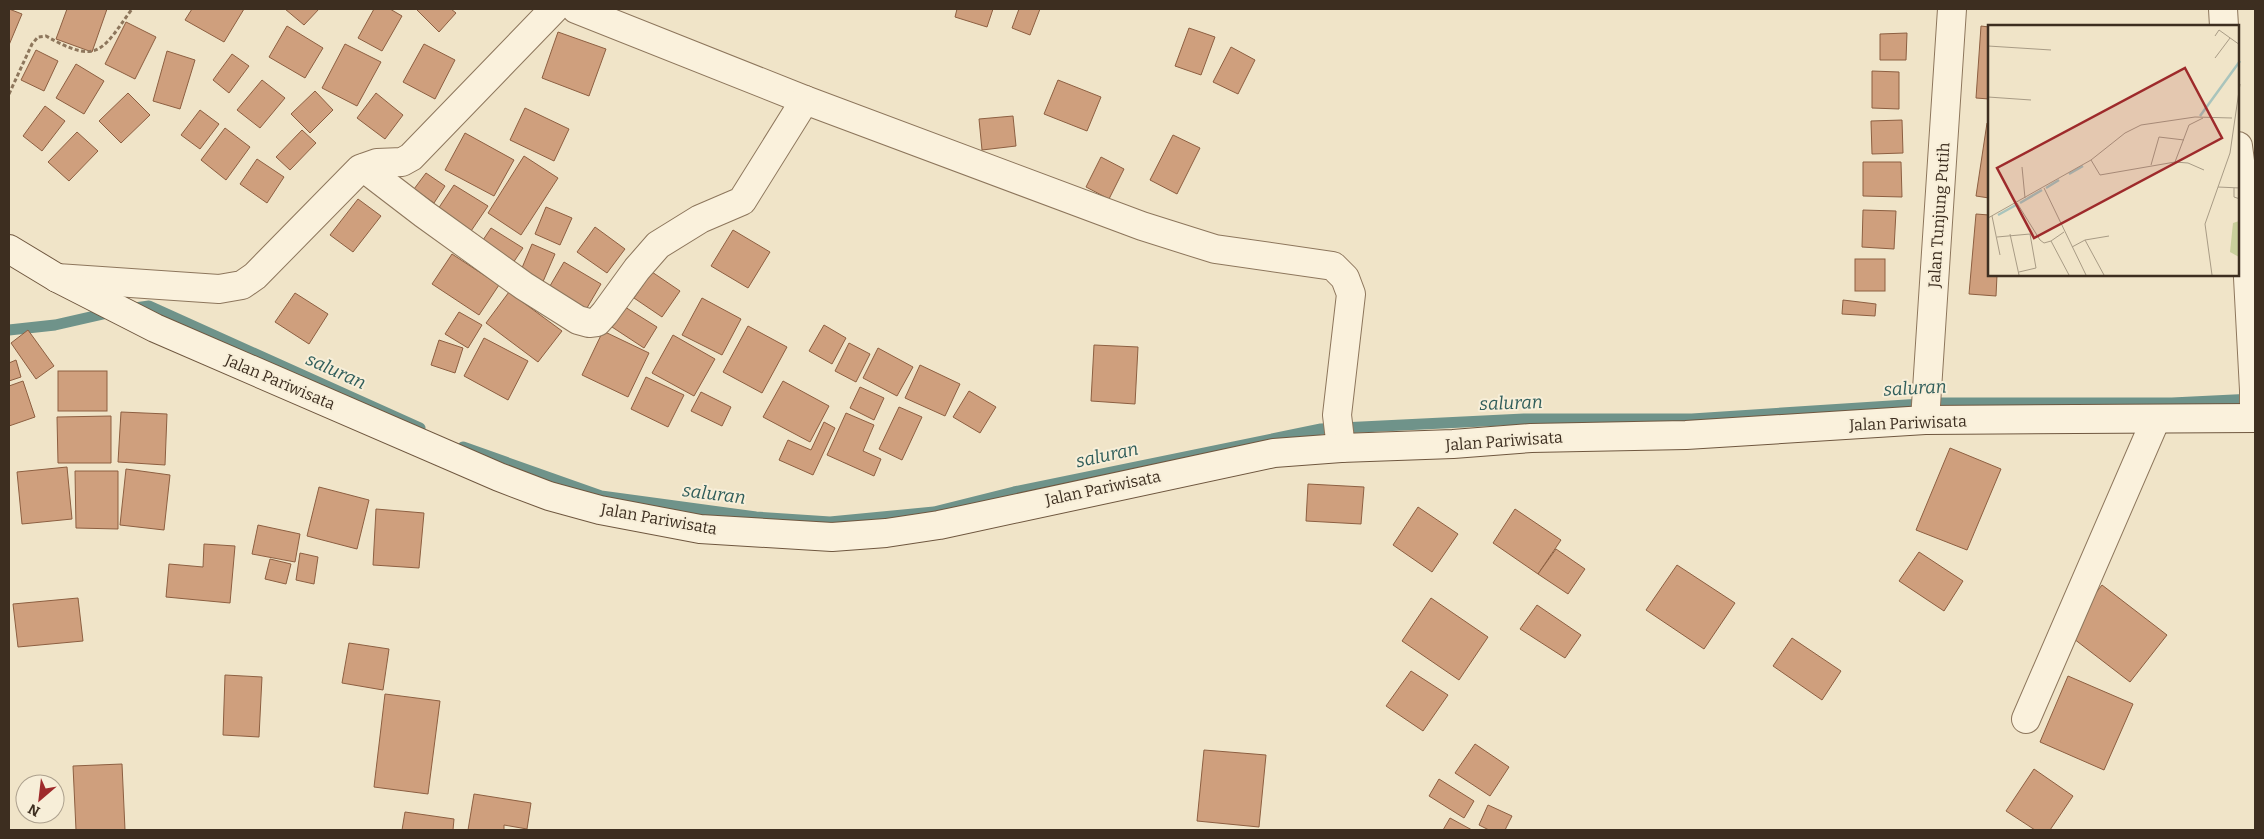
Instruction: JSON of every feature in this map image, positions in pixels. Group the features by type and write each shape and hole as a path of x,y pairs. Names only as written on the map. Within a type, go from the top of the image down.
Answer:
{"street":[{"path":"56,278 219,289 242,285 255,276 346,182 364,168 376,164 402,162 411,157 554,9"},
{"path":"576,9 805,100 1142,226 1215,249 1333,266 1345,278 1351,294 1339,433"},
{"name":"Jalan Tunjung Putih","path":"1926,407 1952,9"},
{"path":"2223,9 2224,25"},
{"path":"364,168 524,286 578,320 589,323 596,322 606,313 637,269 658,245 700,219 742,201 805,100"},
{"path":"2239,154 2243,184 2254,407"},
{"name":"Jalan Pariwisata","path":"9,249 56,278 155,328 499,477 549,496 600,510 700,529 832,537 886,533 938,525 1274,452 1339,433 1453,444 1550,437 1686,435 1926,407 2156,419 2254,407"},
{"path":"2026,719 2156,419"}],"path":[{"path":"9,94 38,37 46,36 53,41 80,52 95,51 108,43 132,9"}],"building":[{"path":"9,9 22,14 9,45"},
{"path":"67,9 107,9 92,52 56,39"},
{"path":"192,9 244,9 224,42 185,20"},
{"path":"285,9 319,9 304,25"},
{"path":"374,9 390,9 402,16 382,51 358,38"},
{"path":"416,9 451,9 456,13 439,32"},
{"path":"957,9 993,9 987,27 955,17"},
{"path":"1019,9 1040,9 1030,35 1012,28"},
{"path":"126,22 156,37 135,79 105,64"},
{"path":"287,26 323,48 305,78 269,57"},
{"path":"1981,26 1988,27 1988,99 1976,98"},
{"path":"1189,28 1215,37 1201,75 1175,66"},
{"path":"558,32 606,49 589,96 542,78"},
{"path":"1907,33 1906,60 1880,60 1880,34"},
{"path":"345,44 381,62 357,106 322,88"},
{"path":"424,44 455,60 435,99 403,82"},
{"path":"1231,47 1255,60 1238,94 1213,82"},
{"path":"36,50 58,61 44,91 21,80"},
{"path":"167,51 195,60 180,109 153,101"},
{"path":"232,54 249,66 229,93 213,80"},
{"path":"76,64 104,81 84,114 56,98"},
{"path":"1872,71 1899,72 1899,109 1872,108"},
{"path":"262,80 285,98 260,128 237,110"},
{"path":"1058,80 1101,97 1087,131 1044,114"},
{"path":"315,91 333,110 310,133 291,114"},
{"path":"128,93 150,115 121,143 99,121"},
{"path":"376,93 403,115 385,139 357,118"},
{"path":"45,106 65,121 42,151 23,136"},
{"path":"525,108 569,129 554,161 510,140"},
{"path":"200,110 219,124 200,149 181,135"},
{"path":"1013,116 1016,146 982,150 979,119"},
{"path":"1902,120 1903,153 1872,154 1871,121"},
{"path":"1987,123 1988,123 1988,198 1976,196"},
{"path":"225,128 250,147 226,180 201,160"},
{"path":"302,130 316,143 290,170 276,157"},
{"path":"77,132 98,151 69,181 48,162"},
{"path":"465,133 514,160 494,196 445,170"},
{"path":"1173,135 1200,148 1177,194 1150,180"},
{"path":"524,156 558,178 521,235 488,213"},
{"path":"1101,157 1124,169 1109,199 1086,187"},
{"path":"257,159 284,177 267,203 240,184"},
{"path":"1863,162 1901,162 1902,197 1863,196"},
{"path":"426,173 445,186 434,203 414,189"},
{"path":"454,185 488,206 469,234 436,212"},
{"path":"358,199 381,216 353,252 330,235"},
{"path":"546,207 572,218 560,245 535,234"},
{"path":"1863,210 1896,211 1894,249 1862,247"},
{"path":"1976,214 1988,215 1988,276 1997,276 1996,296 1969,294"},
{"path":"595,227 625,249 607,273 577,252"},
{"path":"491,228 523,248 511,266 479,246"},
{"path":"733,230 770,252 748,288 711,266"},
{"path":"532,244 555,254 542,284 519,275"},
{"path":"452,254 499,285 479,315 432,284"},
{"path":"1855,259 1885,259 1885,291 1855,291"},
{"path":"564,262 601,284 584,313 547,291"},
{"path":"652,272 680,291 662,317 634,298"},
{"path":"509,292 562,331 538,362 486,323"},
{"path":"295,293 328,314 309,344 275,322"},
{"path":"702,298 741,319 722,355 682,335"},
{"path":"1843,300 1876,304 1875,316 1842,314"},
{"path":"625,307 657,327 644,348 612,327"},
{"path":"459,312 482,325 468,348 445,334"},
{"path":"824,325 846,338 832,364 809,351"},
{"path":"748,326 787,347 762,393 723,372"},
{"path":"28,330 54,366 36,379 11,343"},
{"path":"603,331 649,353 628,397 582,375"},
{"path":"673,335 715,359 694,396 652,373"},
{"path":"484,338 528,361 508,400 464,376"},
{"path":"439,340 463,348 455,373 431,365"},
{"path":"849,343 870,354 856,382 835,371"},
{"path":"1094,345 1138,347 1135,404 1091,401"},
{"path":"878,348 913,367 897,396 863,378"},
{"path":"16,360 21,377 9,381 9,363"},
{"path":"920,365 960,384 945,416 905,398"},
{"path":"58,371 107,371 107,411 58,411"},
{"path":"646,377 684,395 668,427 631,409"},
{"path":"23,381 35,417 9,426 9,386"},
{"path":"783,381 829,406 810,442 763,417"},
{"path":"860,387 884,398 874,420 850,408"},
{"path":"969,391 996,407 980,433 953,417"},
{"path":"701,392 731,407 722,426 691,411"},
{"path":"899,407 922,417 902,460 879,449"},
{"path":"121,412 167,414 165,465 118,462"},
{"path":"846,413 874,425 863,451 881,459 874,476 827,455"},
{"path":"111,416 111,463 58,463 57,417"},
{"path":"824,422 835,428 813,475 779,460 788,440 811,450"},
{"path":"1950,448 2001,469 1967,550 1916,530"},
{"path":"67,467 72,519 22,524 17,472"},
{"path":"126,469 170,475 164,530 120,525"},
{"path":"75,471 118,471 118,529 76,528"},
{"path":"1308,484 1364,487 1361,524 1306,521"},
{"path":"319,487 369,500 357,549 307,536"},
{"path":"1418,507 1458,534 1432,572 1393,545"},
{"path":"376,509 424,513 419,568 373,565"},
{"path":"1515,509 1561,540 1538,574 1493,543"},
{"path":"258,525 300,534 295,562 252,554"},
{"path":"204,544 235,546 230,603 166,597 169,564 203,567"},
{"path":"1556,549 1585,569 1568,594 1538,574"},
{"path":"1919,552 1963,581 1944,611 1899,581"},
{"path":"300,553 318,557 314,584 296,580"},
{"path":"270,559 291,564 286,584 265,579"},
{"path":"1677,565 1735,603 1704,649 1646,610"},
{"path":"2102,585 2167,635 2130,682 2065,632"},
{"path":"78,598 83,641 18,647 13,604"},
{"path":"1431,598 1488,637 1459,680 1402,641"},
{"path":"1537,605 1581,635 1565,658 1520,629"},
{"path":"1792,638 1841,671 1822,700 1773,666"},
{"path":"349,643 389,649 383,690 342,683"},
{"path":"1411,671 1448,695 1423,731 1386,706"},
{"path":"225,675 262,677 259,737 223,735"},
{"path":"2068,676 2133,704 2104,770 2040,742"},
{"path":"385,694 440,701 428,794 374,787"},
{"path":"1475,744 1509,767 1490,796 1455,773"},
{"path":"1204,750 1266,755 1259,827 1197,821"},
{"path":"122,764 125,830 76,830 73,766"},
{"path":"2034,769 2073,796 2050,830 2035,830 2006,811"},
{"path":"1439,779 1474,801 1464,818 1429,796"},
{"path":"474,794 531,803 527,829 504,825 504,830 468,830"},
{"path":"1488,805 1512,816 1505,830 1489,830 1479,825"},
{"path":"405,812 454,819 453,830 402,830"},
{"path":"1450,818 1472,830 1443,830"}],"waterway":[{"name":"saluran","path":"128,309 149,306 420,428"},
{"name":"saluran","path":"9,330 55,325 112,312"},
{"name":"saluran","path":"463,447 601,496 756,517 830,522 934,512 1014,492 1321,429 1524,419 1692,419 1937,403 2172,403 2254,399"}]}
